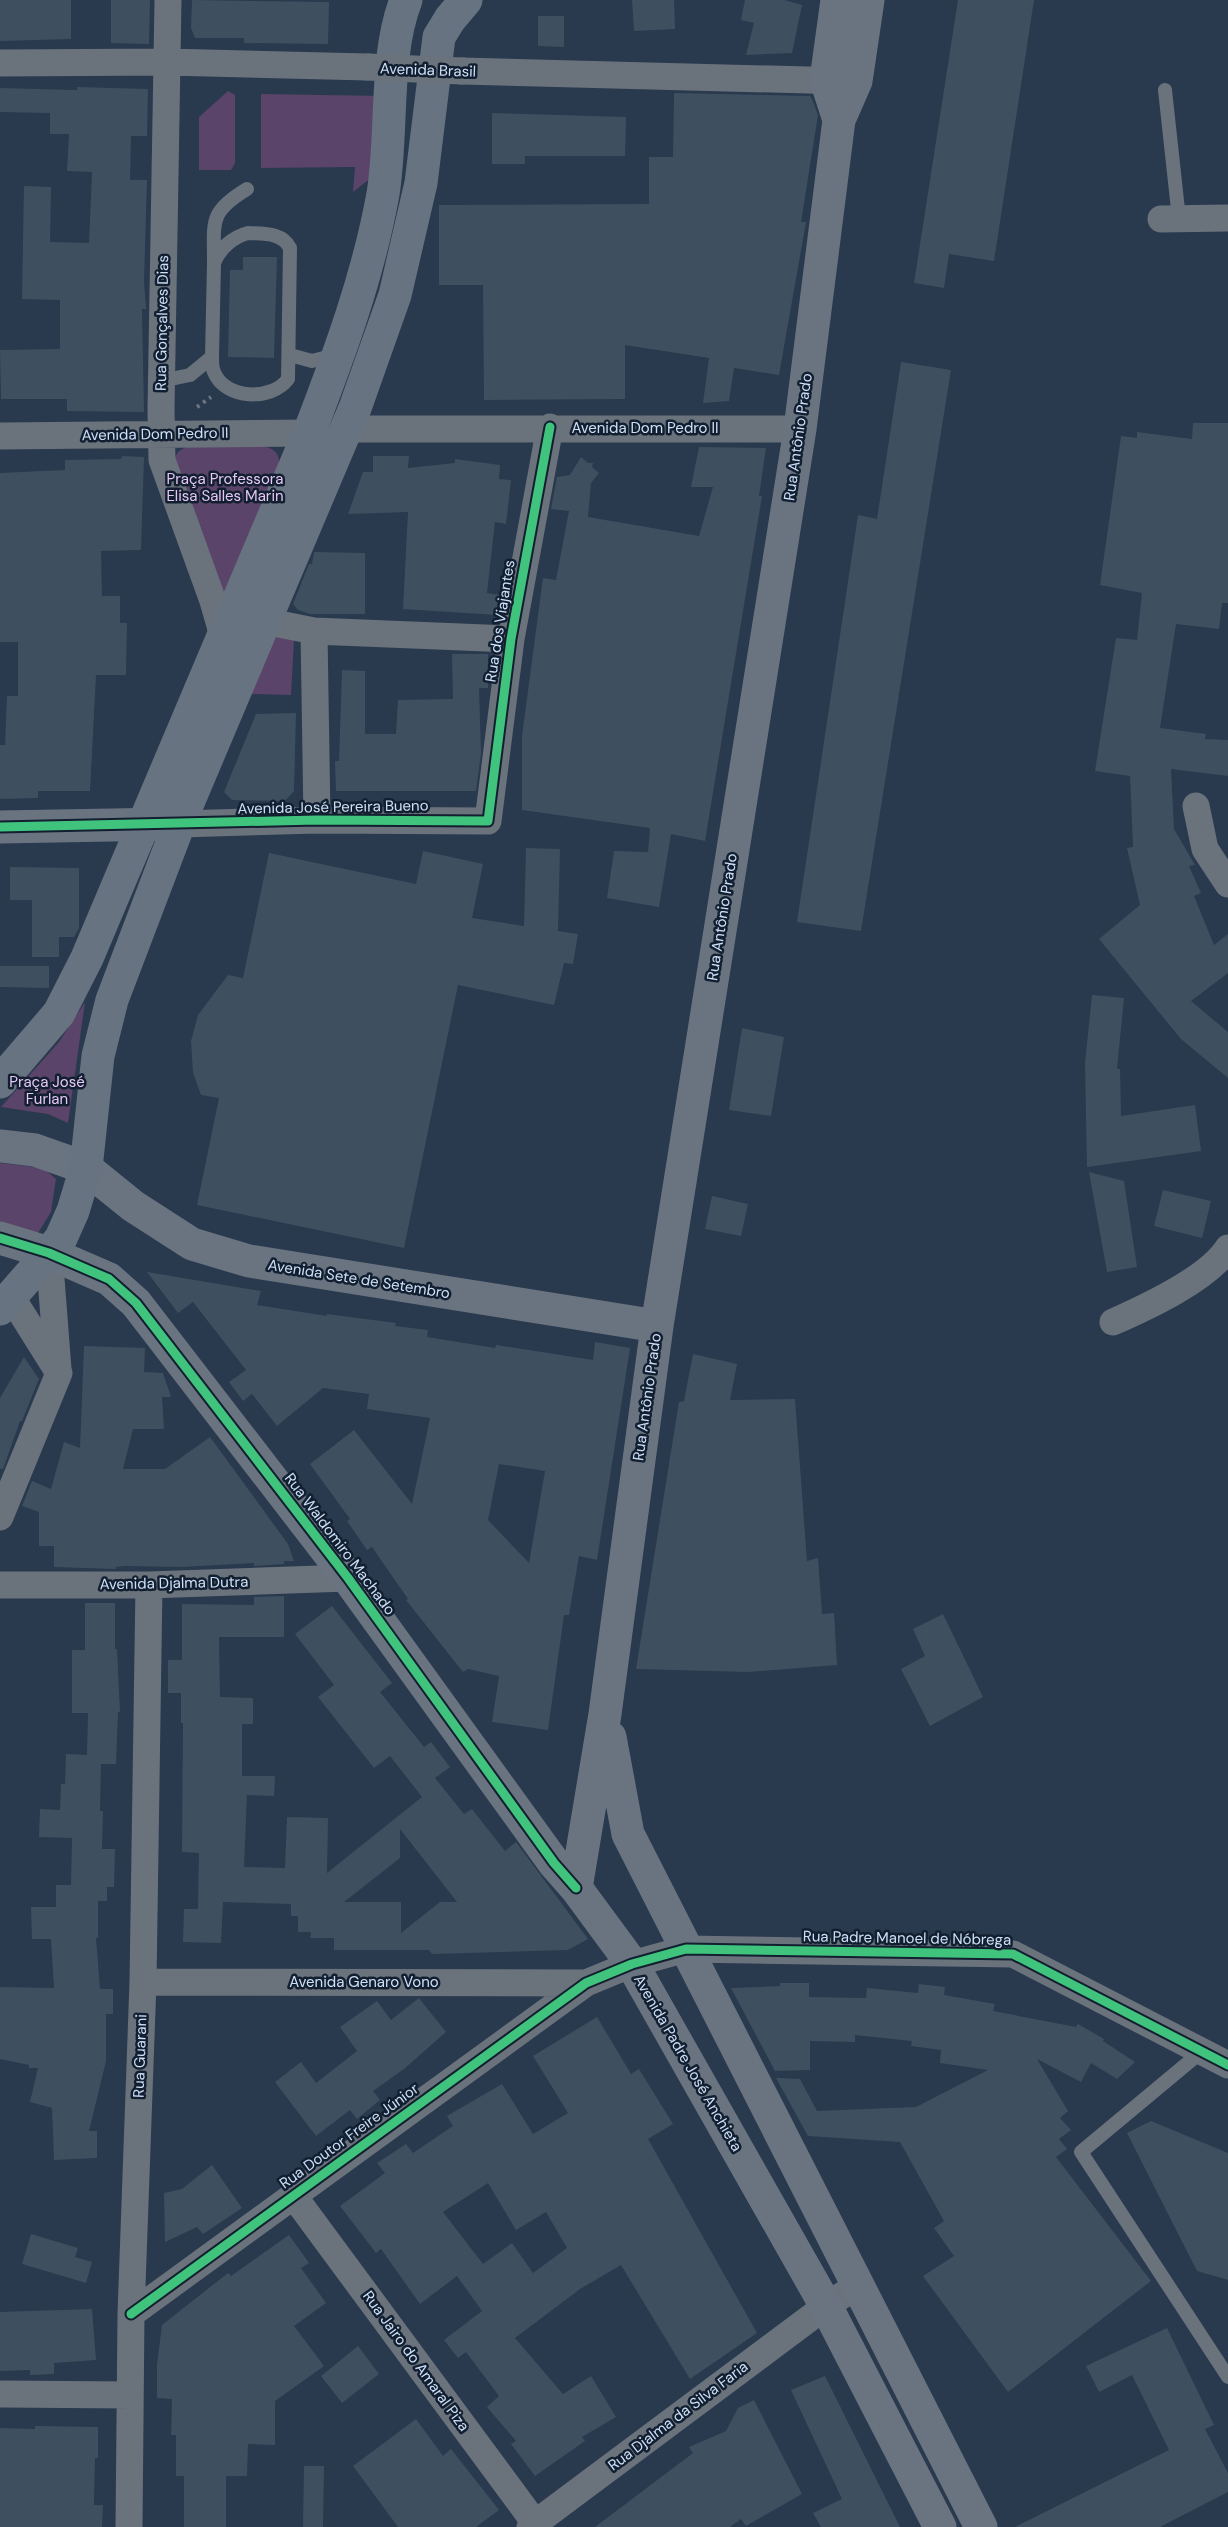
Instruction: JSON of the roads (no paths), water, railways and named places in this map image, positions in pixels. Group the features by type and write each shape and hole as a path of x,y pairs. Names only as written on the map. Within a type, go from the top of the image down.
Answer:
{"main road":[{"path":"0,1082 59,1013 87,957 224,636 340,353 360,294 383,193 394,54 399,19 406,0"},
{"path":"6,1303 61,1238 73,1211 86,1168 98,1056 112,1000 178,824 347,429 395,295 421,183 439,37 466,0"},
{"name":"Rua Antônio Prado","path":"605,1714 657,1326 800,429 839,120 841,81 837,0"},
{"name":"Rua Antônio Prado","path":"841,81 868,0"},
{"path":"0,827 178,824"},
{"name":"Avenida Sete de Setembro","path":"0,1146 34,1150 86,1168 133,1206 192,1244 249,1261 657,1326"},
{"name":"Rua Waldomiro Machado","path":"0,1238 49,1253 110,1279 136,1303 348,1578 554,1863 576,1888"},
{"path":"576,1888 605,1714"},
{"path":"605,1714 628,1834 981,2527"},
{"name":"Avenida Padre José Anchieta","path":"576,1888 632,1964 826,2306 940,2527"}],"street":[{"name":"Rua Gonçalves Dias","path":"168,0 161,381 162,460 224,636"},
{"name":"Avenida Brasil","path":"0,63 167,62 841,81"},
{"path":"1170,219 1228,218"},
{"name":"Avenida Dom Pedro II","path":"347,429 550,427 800,429"},
{"name":"Rua dos Viajantes","path":"488,821 511,639 550,427"},
{"name":"Avenida Dom Pedro II","path":"0,436 309,433"},
{"path":"264,621 314,631 511,639"},
{"path":"314,631 317,820"},
{"path":"1196,806 1204,849 1228,884"},
{"name":"Avenida José Pereira Bueno","path":"178,824 317,820 488,821"},
{"path":"1113,1322 1154,1304 1220,1261 1228,1248"},
{"path":"0,1517 59,1373 49,1253"},
{"path":"6,1303 59,1373"},
{"name":"Avenida Djalma Dutra","path":"0,1585 149,1585 348,1578"},
{"name":"Rua Guarani","path":"129,2527 132,2314 143,1982 149,1585"},
{"name":"Rua Padre Manoel de Nóbrega","path":"586,1983 632,1964 686,1949 1013,1953 1228,2065"},
{"name":"Avenida Genaro Vono","path":"143,1982 586,1983"},
{"name":"Rua Doutor Freire Júnior","path":"132,2314 586,1983"},
{"name":"Rua Jairo do Amaral Piza","path":"293,2195 535,2526"},
{"name":"Rua Djalma da Silva Faria","path":"535,2526 826,2306 858,2285"},
{"path":"0,2394 130,2395"}],"lane":[{"path":"1165,90 1170,219"},
{"path":"214,263 217,255 238,236 248,233 276,235 287,242 290,248 288,379 283,387 272,393 242,392 225,387 213,371 214,224 217,212 231,198 247,189"},
{"path":"290,355 312,362 340,353"},
{"path":"161,381 190,375 212,357"},
{"path":"1202,2052 1081,2152 1228,2377"}],"park label":[{"name":"Praça Professora Elisa Salles Marin","path":"225,488"},
{"name":"Praça José Furlan","path":"47,1090"}]}
